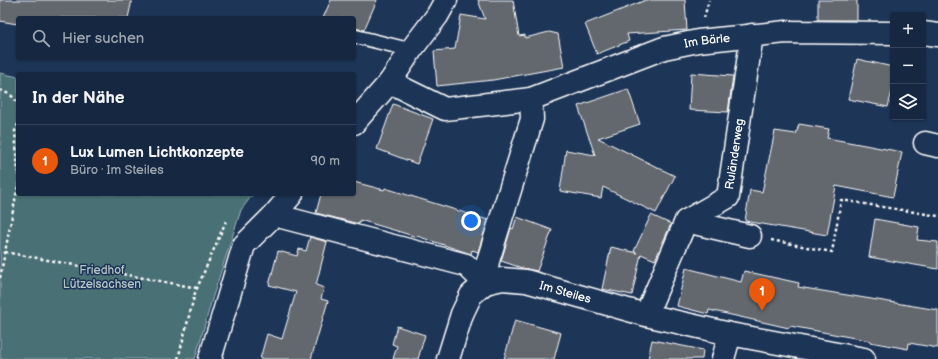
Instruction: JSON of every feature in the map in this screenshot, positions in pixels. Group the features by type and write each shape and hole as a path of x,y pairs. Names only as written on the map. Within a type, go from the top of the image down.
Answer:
{"street":[{"path":"356,121 390,82 411,50 437,16 446,0"},
{"name":"Im Bärle","path":"390,82 445,109 531,99 664,48 698,41 786,32 890,33"},
{"path":"926,33 938,35"},
{"name":"Ruländerweg","path":"686,221 728,197 752,35"},
{"path":"448,359 462,314 471,295 485,283 488,260 532,119 531,99"},
{"path":"210,359 244,245 274,215 290,196"},
{"path":"274,215 466,265 485,283"},
{"path":"646,315 686,221 750,236"},
{"name":"Im Steiles","path":"485,283 502,279 526,281 646,315 730,334 851,358"},
{"path":"723,359 730,334"}],"lane":[{"path":"356,36 411,50"}],"path":[{"path":"703,23 710,0"},
{"path":"0,90 6,92 16,100"},
{"path":"16,129 16,145"},
{"path":"0,278 16,195"},
{"path":"750,236 832,252 841,200 938,216"},
{"path":"178,359 197,288 226,221"},
{"path":"5,252 197,288"}],"green space":[{"name":"Friedhof Lützelsachsen","path":"0,73 16,77 16,196 252,196 241,210 213,296 195,359 0,359"}],"building":[{"path":"0,0 132,0 128,16 16,16 16,24 0,21"},
{"path":"331,0 377,0 364,30 356,28 356,16 324,16"},
{"path":"478,0 513,0 519,36 525,35 525,38 549,32 558,34 564,67 493,80 437,86 434,51 455,49 461,15 485,19"},
{"path":"646,0 685,0 687,30 627,34 629,41 597,54 585,24"},
{"path":"818,0 857,0 857,20 818,20"},
{"path":"857,59 890,66 890,99 888,107 848,99"},
{"path":"691,73 733,76 728,112 689,110"},
{"path":"628,89 640,124 598,138 675,176 656,213 603,187 601,198 560,191 566,150 595,155 578,106"},
{"path":"393,104 433,119 417,164 377,149"},
{"path":"799,124 829,129 827,138 902,152 893,197 836,186 827,235 745,221 750,190 762,192 775,131 796,134"},
{"path":"356,183 384,190 385,188 488,220 478,252 472,250 471,254 417,236 360,220 359,224 316,213 320,196 356,196"},
{"path":"651,215 671,224 655,260 641,254 632,295 602,289 611,247 637,253 634,251"},
{"path":"517,217 552,230 537,271 501,261 511,228 513,229"},
{"path":"875,219 919,227 917,240 938,242 938,269 869,257"},
{"path":"310,237 327,242 316,285 324,288 321,299 328,301 311,359 260,359 267,334 282,339 296,292 269,285 278,251 297,256 299,249 306,251"},
{"path":"686,268 741,282 744,271 799,283 798,287 938,310 938,348 909,343 908,349 790,326 789,328 709,310 708,314 677,306"},
{"path":"515,320 561,333 554,359 504,359"},
{"path":"397,326 425,335 418,359 393,359 397,346 392,344"},
{"path":"652,340 703,350 702,359 648,359"}],"place":[{"name":"Lux Lumen Lichtkonzepte","path":"762,311"}]}
